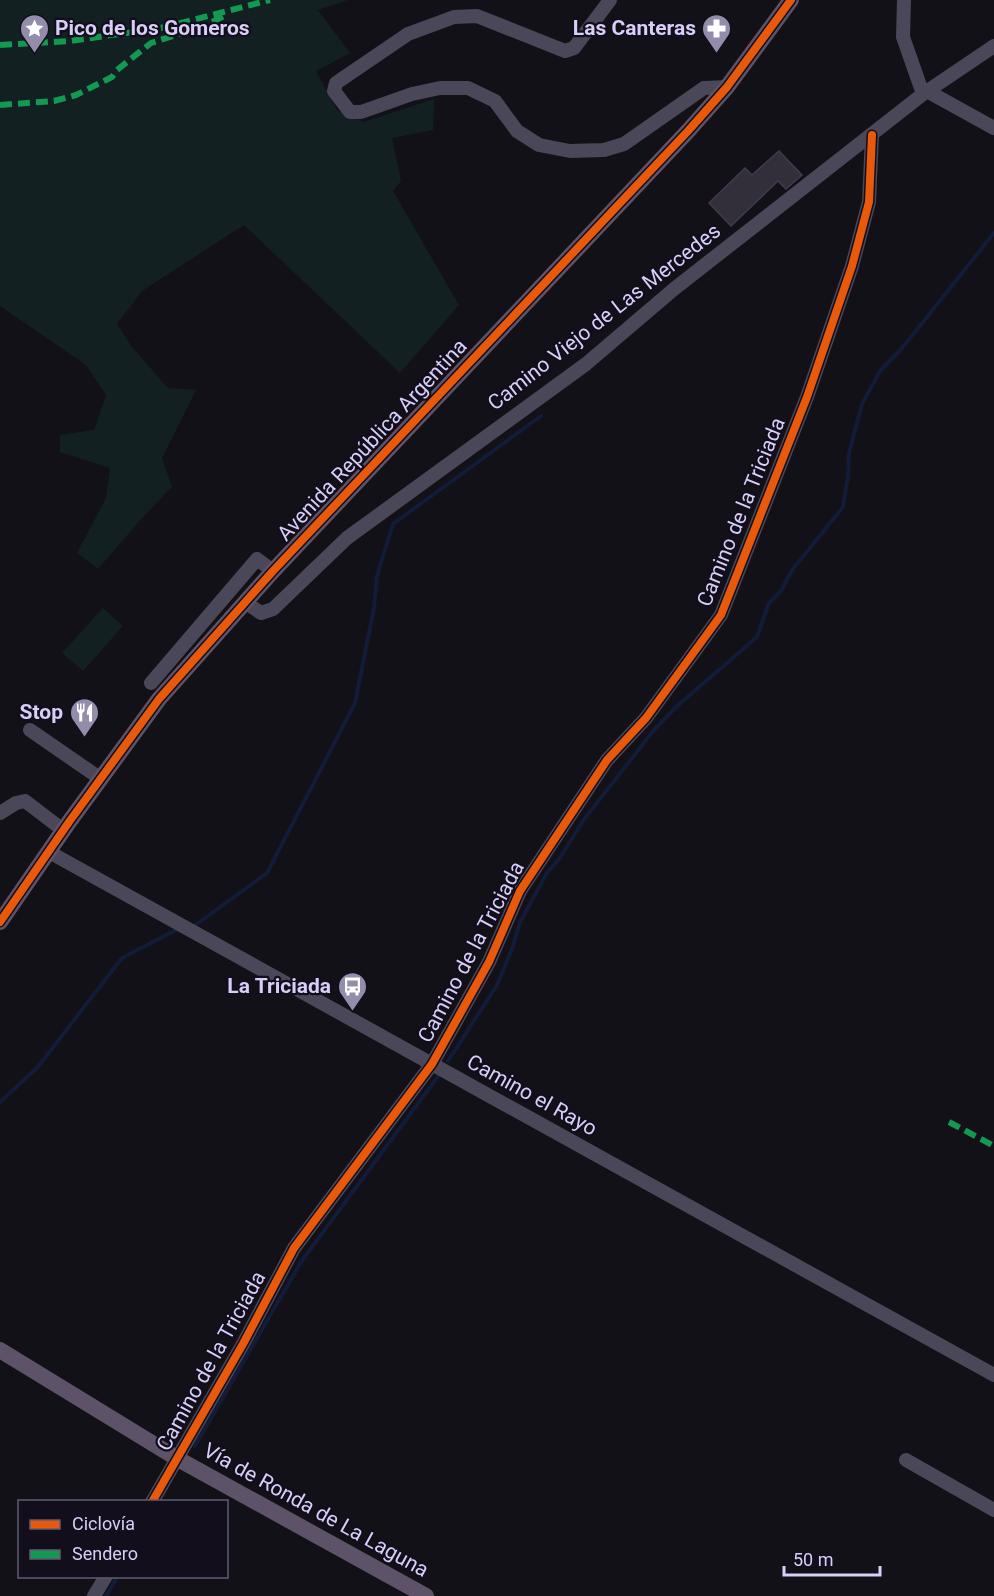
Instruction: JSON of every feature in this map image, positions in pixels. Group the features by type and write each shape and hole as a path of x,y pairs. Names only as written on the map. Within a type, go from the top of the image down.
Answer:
{"main road":[{"name":"Avenida República Argentina","path":"0,922 63,830 159,699 273,571 672,148 727,87 791,0"},
{"name":"Vía de Ronda de La Laguna","path":"0,1350 178,1459 426,1596"}],"street":[{"path":"610,0 574,48 565,51 477,16 454,17 408,34 336,83 334,91 350,112 361,112 412,94 440,88 468,88 495,101 517,131 539,145 570,151 604,150 624,144 704,88 727,87"},
{"path":"904,0 903,37 925,93 994,128"},
{"name":"Camino Viejo de Las Mercedes","path":"245,602 261,613 273,609 347,538 586,364 674,289 925,93 994,46"},
{"name":"Camino de la Triciada","path":"153,1500 294,1248 432,1064 489,962 520,891 607,760 646,718 721,615 807,397 852,266 869,202 872,135"},
{"path":"151,683 257,560 273,571"},
{"path":"30,730 101,779"},
{"path":"0,813 16,803 25,801 63,830"},
{"name":"Camino el Rayo","path":"49,852 994,1375"},
{"path":"906,1460 994,1510"},
{"path":"94,1596 105,1578"}],"shaded area":[{"path":"0,0 348,0 318,10 350,53 316,71 337,110 364,122 434,99 433,130 392,138 401,181 393,191 459,305 400,373 244,225 142,291 117,324 131,346 168,388 196,390 162,458 172,487 98,569 77,553 106,498 110,468 60,452 60,435 94,430 106,395 86,365 0,306"},
{"path":"103,608 123,626 83,671 62,653"}],"building":[{"path":"779,151 802,175 786,189 778,181 731,226 709,203 745,168 752,175"}],"waterway":[{"path":"448,1061 497,985 520,922 547,873 559,859 585,818 654,730 676,707 757,637 769,603 781,591 792,570 843,507 849,453 862,404 880,371 903,347 994,233"},
{"path":"194,926 267,873 355,703 374,608 377,576 393,524 541,416"},
{"path":"0,1102 37,1068 122,958 176,930"},
{"path":"195,1446 301,1262 439,1075"},
{"path":"106,1596 117,1578"}],"marked path":[{"path":"0,45 70,41 161,28 270,0"},
{"path":"0,105 54,101 76,95 112,77 117,70 151,43 204,26 224,16"},
{"path":"949,1122 994,1146"}],"cycle path":[{"path":"0,922 69,822 159,699 273,571 688,131 727,87 791,0"},
{"path":"153,1500 243,1344 294,1248 432,1064 489,962 520,891 607,760 646,718 721,615 807,397 852,266 869,202 872,135"}],"place":[{"name":"Pico de los Gomeros","path":"34,54"},
{"name":"Las Canteras","path":"717,54"},
{"name":"Stop","path":"84,738"},
{"name":"La Triciada","path":"352,1012"}]}
